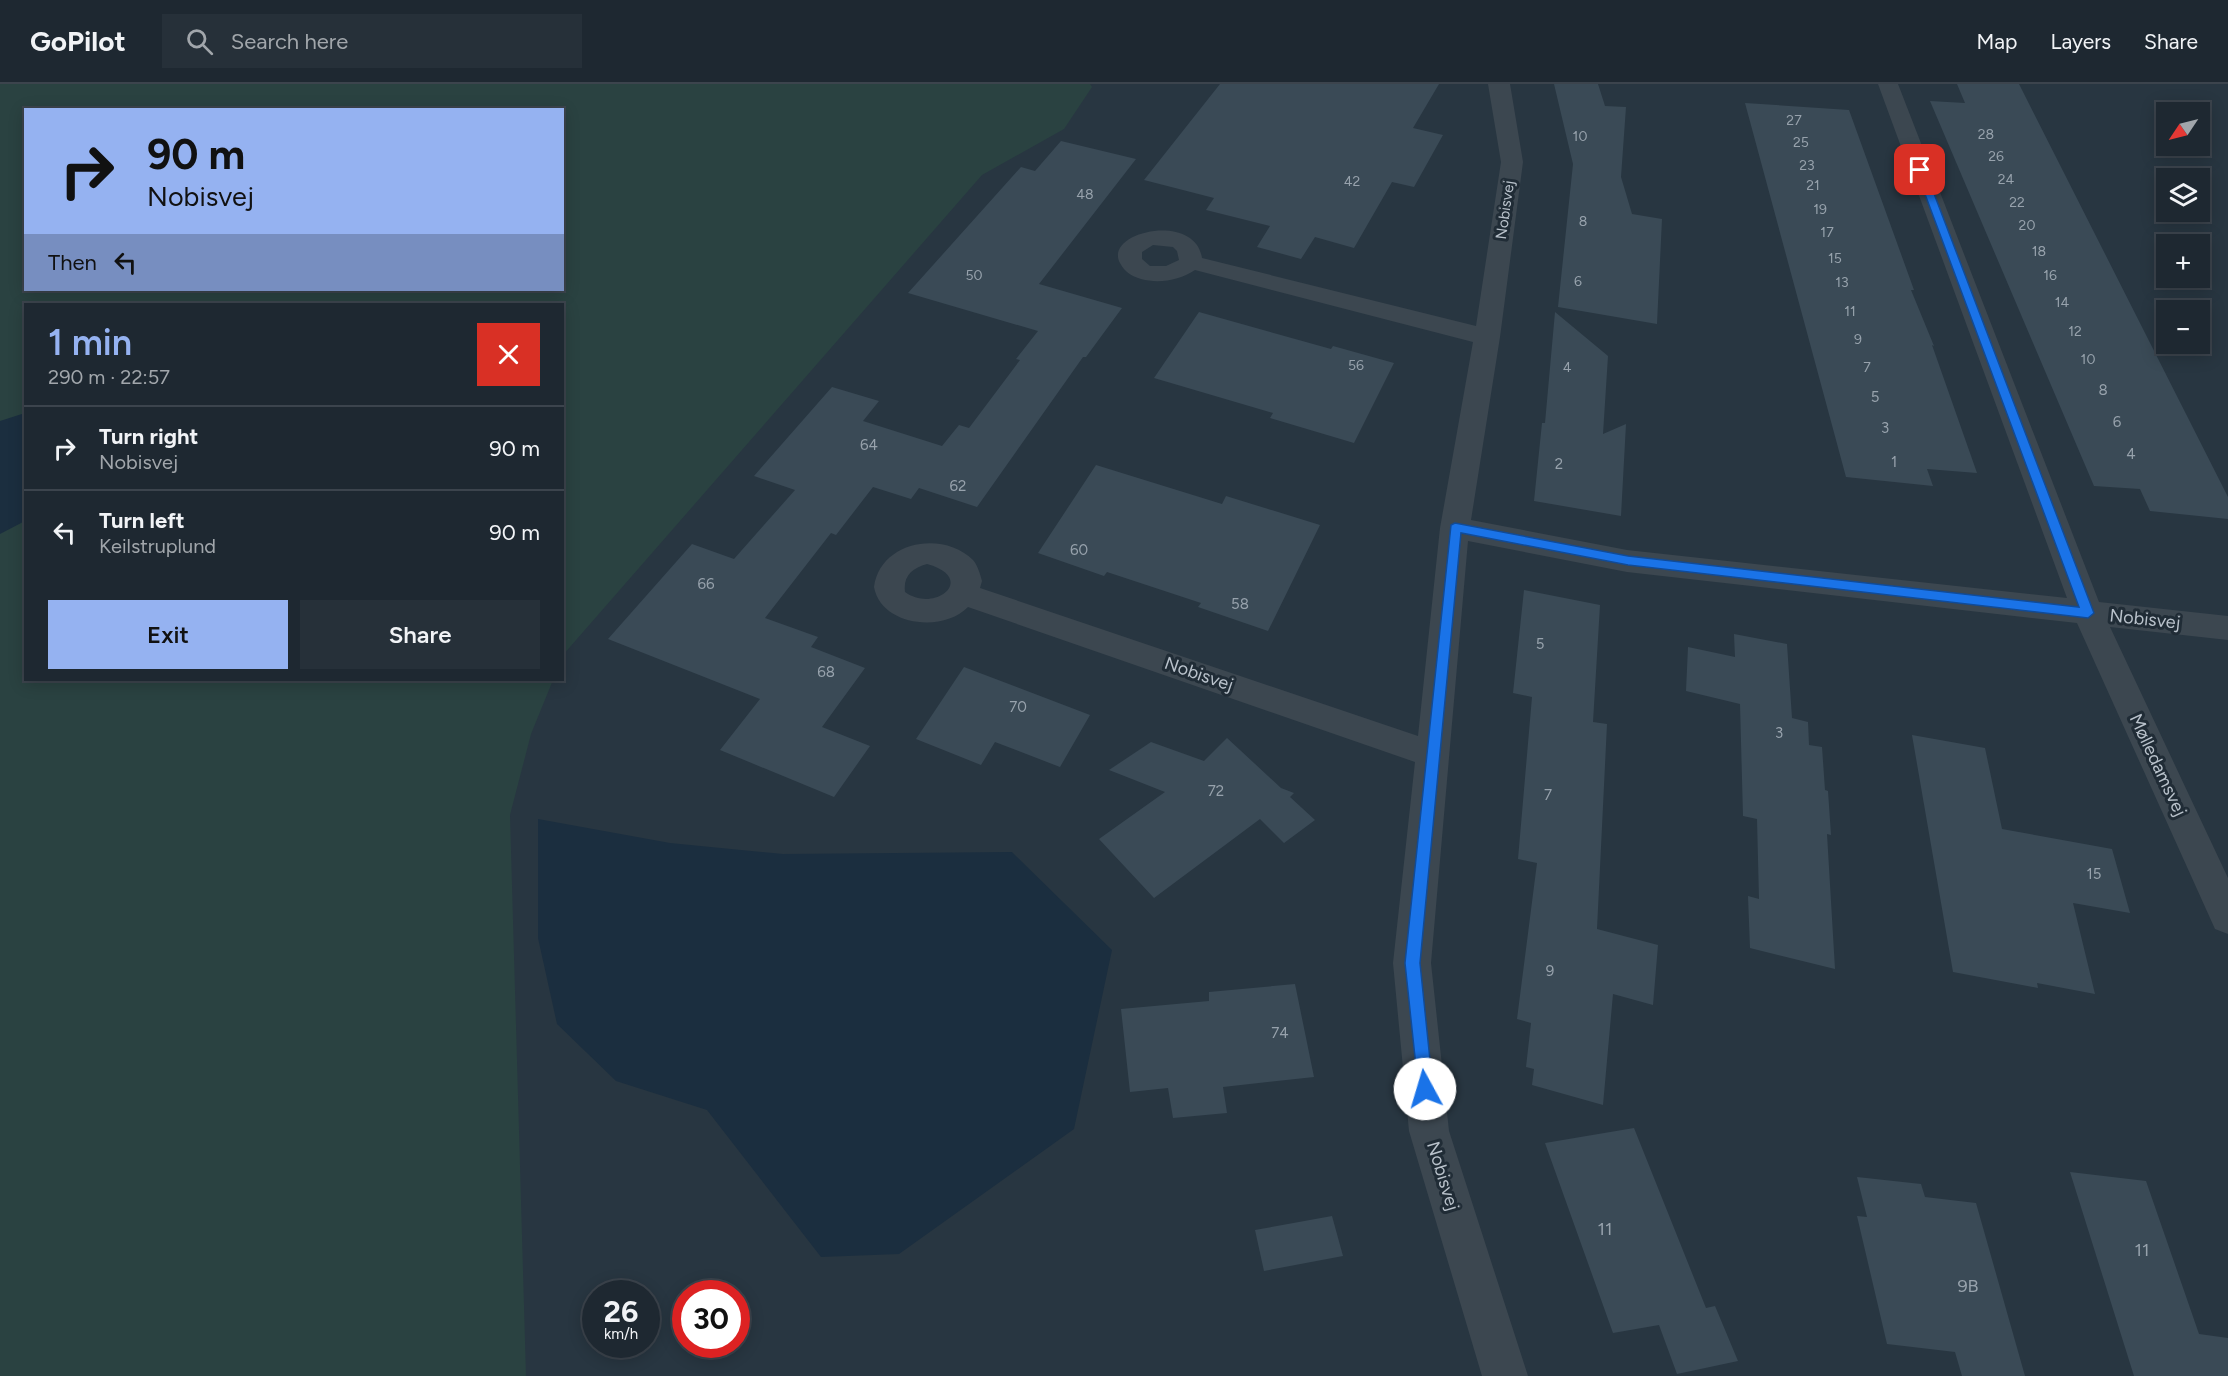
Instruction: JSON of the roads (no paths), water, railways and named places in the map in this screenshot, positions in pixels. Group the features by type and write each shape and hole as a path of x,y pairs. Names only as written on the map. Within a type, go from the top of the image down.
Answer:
{"street":[{"name":"Nobisvej","path":"1499,84 1512,162 1487,337 1455,528 1412,963 1430,1131 1505,1376"},
{"name":"Mølledamsvej","path":"1888,84 2088,613 2228,917"},
{"path":"1191,262 1487,337"},
{"name":"Nobisvej","path":"1455,528 1628,561 2228,628"},
{"name":"Nobisvej","path":"964,594 1434,755"}],"water":[{"path":"24,413 24,522 0,534 0,421"},
{"path":"538,819 670,843 783,854 1012,852 1112,950 1074,1129 899,1254 821,1257 707,1110 616,1081 557,1024 538,938"}]}
